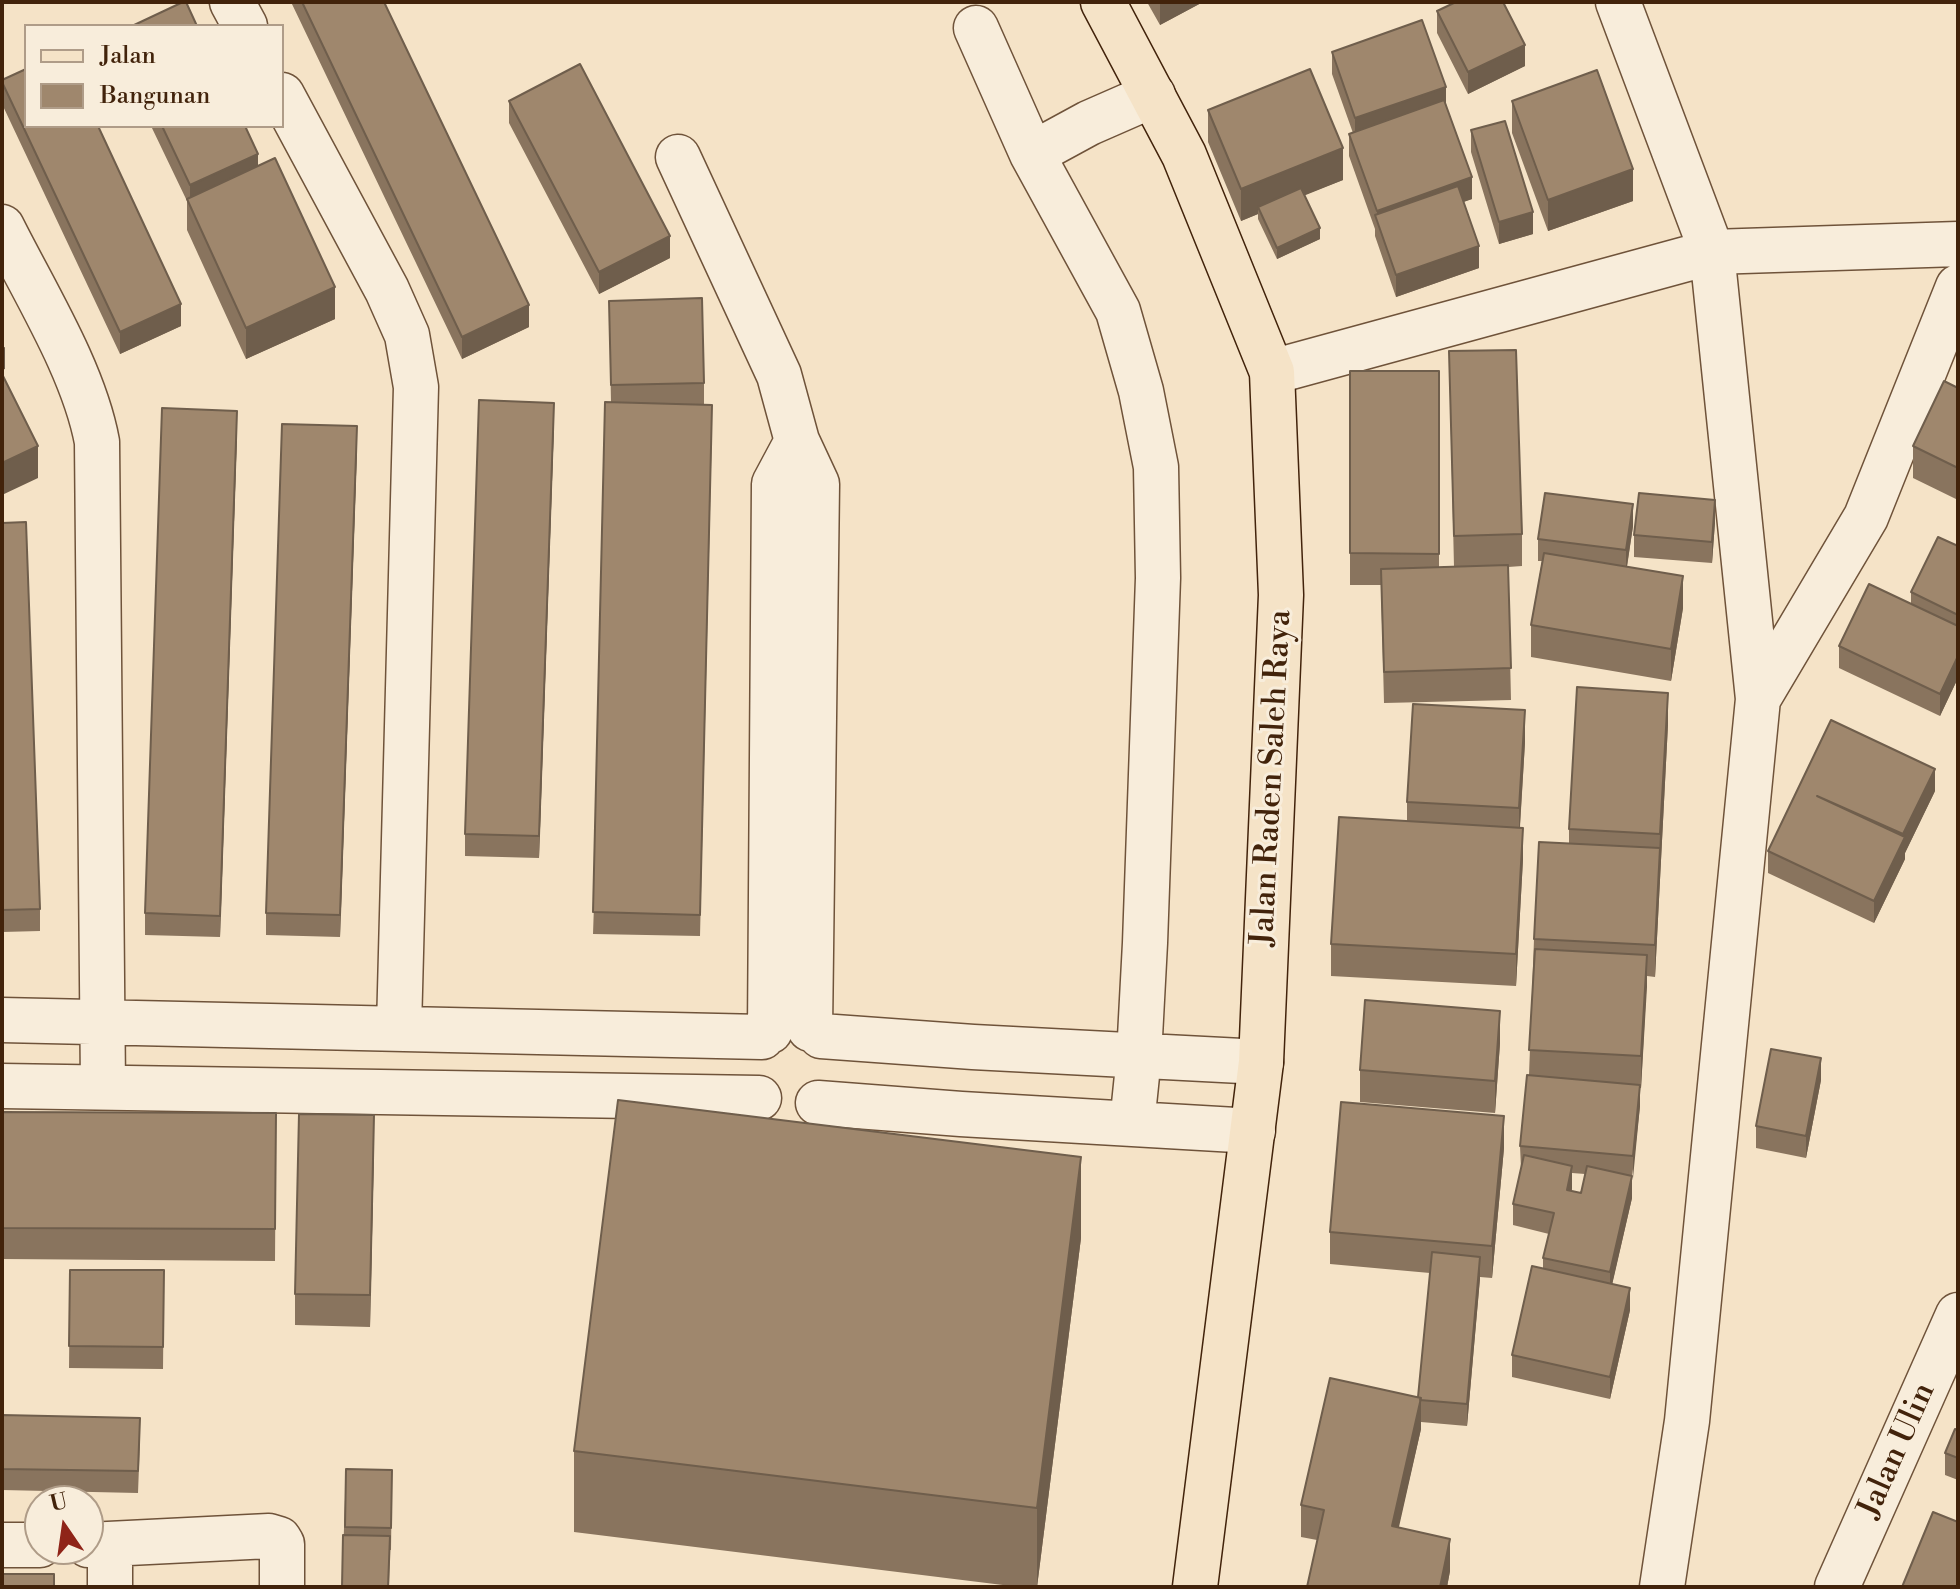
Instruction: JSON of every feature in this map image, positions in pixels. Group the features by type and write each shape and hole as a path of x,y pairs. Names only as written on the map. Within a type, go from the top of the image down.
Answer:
{"main road":[{"name":"Jalan Raden Saleh Raya","path":"1103,2 1184,155 1272,372 1281,595 1261,1062 1195,1587"}],"street":[{"path":"232,2 244,24"},
{"path":"1618,2 1712,252 1758,699 1687,1421 1662,1587"},
{"path":"976,28 1032,154 1118,311 1141,391 1156,467 1158,578 1139,1056 1132,1124"},
{"path":"1032,154 1089,123 1153,95"},
{"path":"284,99 387,290 407,335 416,387 399,1028"},
{"path":"678,157 779,375 797,441 817,484 791,1033"},
{"path":"2,227 79,381 91,409 97,442 103,1086"},
{"path":"1272,372 1712,252 1958,244"},
{"path":"1758,699 1866,517 1958,287"},
{"path":"2,1020 791,1033 1261,1062"},
{"path":"791,1033 831,1052 835,1070 830,1088 818,1103 804,1110 787,1112 772,1108 759,1098 747,1073 753,1047 791,1033"},
{"path":"2,1086 759,1098"},
{"path":"818,1103 1253,1131"},
{"name":"Jalan Ulin","path":"1837,1587 1958,1315"},
{"path":"104,1559 276,1537 283,1550 282,1587"},
{"path":"2,1545 24,1545"}],"building":[{"path":"186,2 196,24 136,24"},
{"path":"302,2 384,2 529,305 462,337"},
{"path":"1456,2 1503,2 1525,45 1468,72 1437,11"},
{"path":"1422,20 1446,87 1355,118 1332,52"},
{"path":"580,64 670,236 599,272 509,101"},
{"path":"1310,69 1343,148 1241,189 1208,110"},
{"path":"24,70 24,128 99,128 181,304 120,332 2,82"},
{"path":"1597,70 1633,169 1548,200 1512,101"},
{"path":"1444,100 1472,177 1377,211 1349,134"},
{"path":"1505,121 1533,212 1499,222 1471,130"},
{"path":"163,128 246,128 258,154 190,185"},
{"path":"275,158 335,287 246,328 187,199"},
{"path":"1458,186 1479,246 1396,275 1375,215"},
{"path":"1301,188 1320,228 1277,248 1258,207"},
{"path":"702,298 704,383 611,385 609,301"},
{"path":"1516,350 1522,534 1454,536 1449,351"},
{"path":"1350,371 1439,371 1439,554 1350,553"},
{"path":"2,374 38,446 2,463"},
{"path":"1944,381 1958,388 1958,468 1913,446"},
{"path":"479,400 554,403 539,836 465,834"},
{"path":"605,402 712,405 700,915 593,912"},
{"path":"162,408 237,411 220,916 145,913"},
{"path":"282,424 357,426 340,915 266,913"},
{"path":"1545,493 1633,504 1626,550 1538,539"},
{"path":"1639,493 1715,500 1712,542 1634,535"},
{"path":"26,522 40,909 2,910 2,523"},
{"path":"1938,537 1958,546 1958,615 1911,592"},
{"path":"1544,553 1683,576 1671,649 1531,625"},
{"path":"1508,565 1511,668 1384,672 1381,569"},
{"path":"1869,584 1958,626 1958,656 1940,694 1839,646"},
{"path":"1577,687 1668,693 1660,834 1569,829"},
{"path":"1413,704 1525,710 1519,808 1407,802"},
{"path":"1831,720 1935,769 1903,834 1817,796 1905,837 1874,901 1768,851"},
{"path":"1339,817 1523,828 1516,954 1331,944"},
{"path":"1539,842 1660,848 1655,945 1534,939"},
{"path":"1535,949 1647,955 1641,1056 1529,1050"},
{"path":"1365,1000 1500,1011 1495,1081 1360,1070"},
{"path":"1771,1049 1821,1058 1806,1136 1756,1126"},
{"path":"1527,1075 1640,1085 1633,1156 1520,1146"},
{"path":"618,1100 1081,1157 1037,1508 574,1451"},
{"path":"1341,1102 1504,1116 1492,1246 1330,1232"},
{"path":"2,1112 276,1113 275,1229 2,1228"},
{"path":"299,1114 374,1115 370,1295 295,1294"},
{"path":"1524,1155 1572,1166 1567,1190 1581,1193 1587,1166 1632,1176 1610,1272 1543,1258 1554,1213 1513,1204"},
{"path":"1432,1252 1480,1257 1467,1404 1420,1400 1418,1397"},
{"path":"1532,1266 1630,1288 1610,1377 1512,1355"},
{"path":"70,1270 164,1270 163,1347 69,1346"},
{"path":"1330,1378 1421,1398 1392,1526 1450,1539 1440,1587 1307,1587 1324,1510 1301,1505"},
{"path":"2,1415 140,1418 138,1471 2,1469"},
{"path":"1955,1429 1958,1430 1958,1458 1945,1453"},
{"path":"346,1469 392,1470 391,1528 345,1527"},
{"path":"1933,1512 1958,1522 1958,1587 1902,1587"},
{"path":"343,1535 390,1536 388,1587 342,1587"},
{"path":"2,1574 54,1574 54,1587 2,1587"}]}
